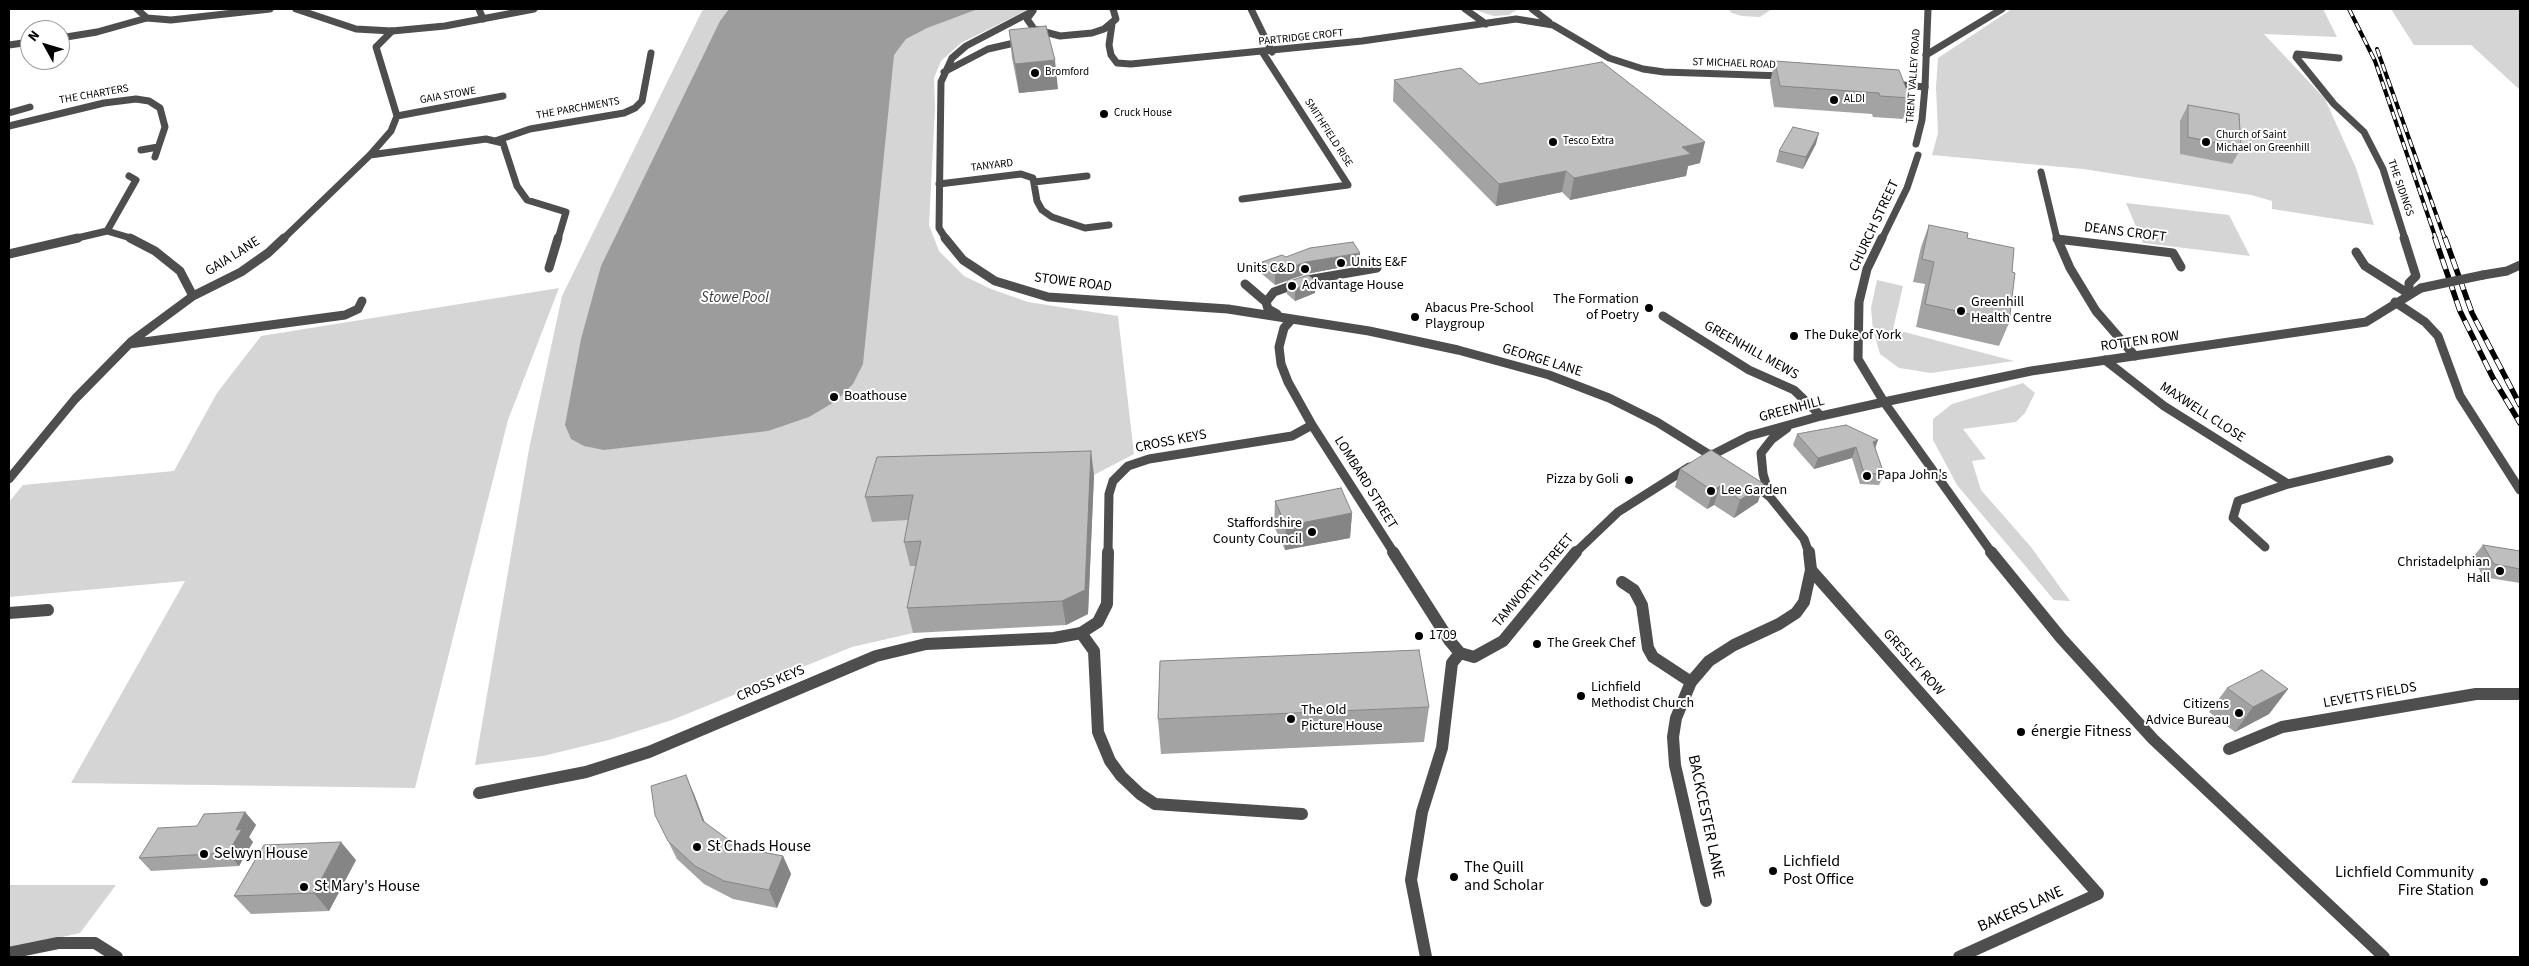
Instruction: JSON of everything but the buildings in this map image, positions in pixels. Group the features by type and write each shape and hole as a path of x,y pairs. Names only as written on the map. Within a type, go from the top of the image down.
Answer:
{"street":[{"path":"137,9 146,18"},
{"path":"70,36 97,32 146,18 171,20 270,9"},
{"path":"296,9 356,29 392,31 445,26 534,9"},
{"path":"479,9 483,19"},
{"path":"943,73 988,50 1012,43 1084,34 1104,29 1116,19 1113,9"},
{"path":"1251,9 1272,52"},
{"path":"1465,9 1486,24"},
{"name":"ST MICHAEL ROAD","path":"1532,9 1553,25 1609,58 1643,68 1664,72 1794,77"},
{"name":"TRENT VALLEY ROAD","path":"1916,144 1922,120 1925,87 1928,9"},
{"path":"1926,55 2002,9"},
{"path":"1033,11 1027,19 1034,29 1060,36"},
{"name":"STOWE ROAD","path":"1033,11 966,46 952,58 943,73 939,102 939,228 951,247 963,260 996,281 1048,297 1228,309 1287,318"},
{"name":"ST MICHAEL ROAD","path":"1486,24 1516,19 1553,25"},
{"path":"1084,34 1101,38 1109,44 1112,24"},
{"name":"PARTRIDGE CROFT","path":"1109,44 1111,55 1117,63 1130,64 1272,52 1486,24"},
{"path":"392,31 376,47 396,116"},
{"name":"THE PARCHMENTS","path":"370,155 478,140 498,140 530,129 624,113 635,108 642,101 651,53"},
{"name":"SMITHFIELD RISE","path":"1242,199 1348,186 1263,53"},
{"path":"2287,53 2338,58"},
{"name":"THE SIDINGS","path":"2297,54 2296,57 2334,104 2364,132 2383,168 2416,276 2409,283 2409,294"},
{"path":"1887,84 1925,87"},
{"name":"GAIA STOWE","path":"396,116 503,96"},
{"name":"THE CHARTERS","path":"9,126 104,103 136,99 149,101 160,108 166,127 155,157"},
{"path":"9,113 30,107"},
{"path":"17,111 20,122"},
{"name":"GAIA LANE","path":"9,479 75,399 128,344 194,296 241,272 268,253 370,155 391,131 396,116"},
{"path":"498,140 506,146 517,186 527,200 566,212 549,268"},
{"name":"CHURCH STREET","path":"1916,144 1918,155 1907,188 1867,269 1859,302 1858,359 1884,402 1989,549 2060,638 2153,739 2384,957"},
{"path":"140,150 158,147"},
{"path":"2041,172 2057,239 2070,268 2096,311 2135,356"},
{"name":"TANYARD","path":"939,184 1021,174 1034,178 1034,182"},
{"path":"1087,176 1034,182 1037,201 1042,210 1062,222 1085,228 1109,225"},
{"path":"107,231 133,178 145,177"},
{"path":"9,254 107,231 134,239 155,251 180,271 194,296"},
{"name":"DEANS CROFT","path":"2057,239 2173,253 2181,267"},
{"path":"2356,252 2365,266 2409,294"},
{"name":"ROTTEN ROW","path":"1884,402 2031,371 2366,322 2384,312 2395,302 2421,288 2483,276 2520,265"},
{"path":"1266,302 1274,292 1307,280 1377,268"},
{"path":"1245,284 1266,302 1268,309 1287,318"},
{"path":"128,344 345,315 358,309 362,301"},
{"path":"2395,302 2425,322 2438,336 2460,396 2520,490"},
{"name":"GREENHILL MEWS","path":"1663,316 1749,370 1794,390 1821,416"},
{"name":"LOMBARD STREET","path":"1287,318 1279,347 1281,364 1288,382 1312,425 1449,640 1460,653"},
{"name":"GEORGE LANE","path":"1287,318 1413,339 1548,375 1609,398 1657,422 1711,455"},
{"name":"MAXWELL CLOSE","path":"2106,360 2164,406 2288,484"},
{"name":"GREENHILL","path":"1711,455 1749,436 1821,416 1884,402"},
{"path":"1770,497 1763,474 1761,454 1772,439 1794,423"},
{"name":"CROSS KEYS","path":"479,792 586,772 649,752 876,656 926,644 1054,638 1081,633 1098,622 1107,604 1109,494 1113,481 1128,466 1149,459 1292,436 1312,425"},
{"path":"1711,455 1728,466"},
{"name":"TAMWORTH STREET","path":"1460,653 1474,657 1503,641 1574,554 1618,512 1657,486 1711,455"},
{"path":"2265,547 2233,518 2238,501 2288,484 2389,460"},
{"path":"1743,476 1770,497 1804,539 1811,558 1811,570"},
{"name":"BACKCESTER LANE","path":"1706,901 1675,765 1673,737 1676,718 1691,682 1709,662 1796,613 1804,602 1811,570"},
{"name":"GRESLEY ROW","path":"1811,570 2098,894"},
{"path":"1622,582 1634,590 1642,605 1648,648 1653,657 1691,682"},
{"path":"9,613 48,610"},
{"path":"1081,633 1094,651 1098,732 1110,761 1121,776 1140,794 1155,804 1302,814"},
{"path":"1426,957 1411,880 1422,812 1442,748 1452,663 1460,653"},
{"name":"LEVETTS FIELDS","path":"2229,749 2282,727 2476,694 2520,694"},
{"name":"BAKERS LANE","path":"1959,957 2098,894"},
{"path":"9,953 58,943 95,943 116,957"}],"shaded area":[{"path":"703,9 1029,9 961,43 941,61 934,78 935,108 929,225 939,251 964,276 991,289 1028,302 1118,316 1134,454 1094,475 918,519 926,565 913,633 852,647 672,720 609,740 543,756 475,765 529,449 562,296"},
{"path":"1472,9 1518,9 1509,15 1494,16"},
{"path":"1728,9 1772,9 1760,17 1742,16 1732,13"},
{"path":"2012,9 2323,9 2337,37 2264,34 2325,99 2356,168 2374,225 2272,209 2272,201 2251,195 2083,169 1932,155 1938,133 1936,87 1938,58"},
{"path":"2391,9 2520,9 2520,90 2471,45 2414,45"},
{"path":"2126,203 2229,215 2250,256 2143,243"},
{"path":"1877,280 1903,286 1893,329 2014,361 1931,373 1899,368 1880,354 1873,330 1871,308"},
{"path":"559,288 508,420 415,788 71,783 185,581 9,597 9,502 23,485 174,471 217,393 261,336"},
{"path":"2023,383 2035,393 2025,413 2016,422 1963,429 1986,459 1972,461 1981,490 2031,547 2070,601 2054,600 1957,485 1933,440 1933,419 1952,404"},
{"path":"9,885 116,885 80,933 9,949"}],"water":[{"name":"Stowe Pool","path":"729,9 978,9 927,28 906,39 894,55 863,364 853,384 836,401 809,417 768,431 604,450 584,446 571,439 565,425 581,339 601,266 720,21"}],"railway":[{"path":"2349,9 2375,61 2436,239"},
{"path":"2377,49 2445,239"},
{"path":"2435,238 2460,311 2493,378 2520,423"},
{"path":"2445,238 2472,313 2520,405"}],"place":[{"name":"Bromford","path":"1035,73"},
{"name":"ALDI","path":"1834,100"},
{"name":"Cruck House","path":"1104,114"},
{"name":"Tesco Extra","path":"1553,142"},
{"name":"Church of Saint Michael on Greenhill","path":"2206,142"},
{"name":"Units E&F","path":"1341,263"},
{"name":"Units C&D","path":"1305,269"},
{"name":"Advantage House","path":"1292,286"},
{"name":"The Formation of Poetry","path":"1649,308"},
{"name":"Greenhill Health Centre","path":"1961,311"},
{"name":"Abacus Pre-School Playgroup","path":"1415,317"},
{"name":"The Duke of York","path":"1794,336"},
{"name":"Boathouse","path":"834,397"},
{"name":"Papa John's","path":"1867,476"},
{"name":"Pizza by Goli","path":"1629,480"},
{"name":"Lee Garden","path":"1711,491"},
{"name":"Staffordshire County Council","path":"1312,532"},
{"name":"Christadelphian Hall","path":"2500,571"},
{"name":"1709","path":"1419,636"},
{"name":"The Greek Chef","path":"1537,644"},
{"name":"Lichfield Methodist Church","path":"1581,696"},
{"name":"Citizens Advice Bureau","path":"2239,713"},
{"name":"The Old Picture House","path":"1291,719"},
{"name":"énergie Fitness","path":"2021,732"},
{"name":"St Chads House","path":"697,847"},
{"name":"Selwyn House","path":"204,854"},
{"name":"Lichfield Post Office","path":"1773,871"},
{"name":"The Quill and Scholar","path":"1454,877"},
{"name":"Lichfield Community Fire Station","path":"2484,882"},
{"name":"St Mary's House","path":"304,887"}]}
